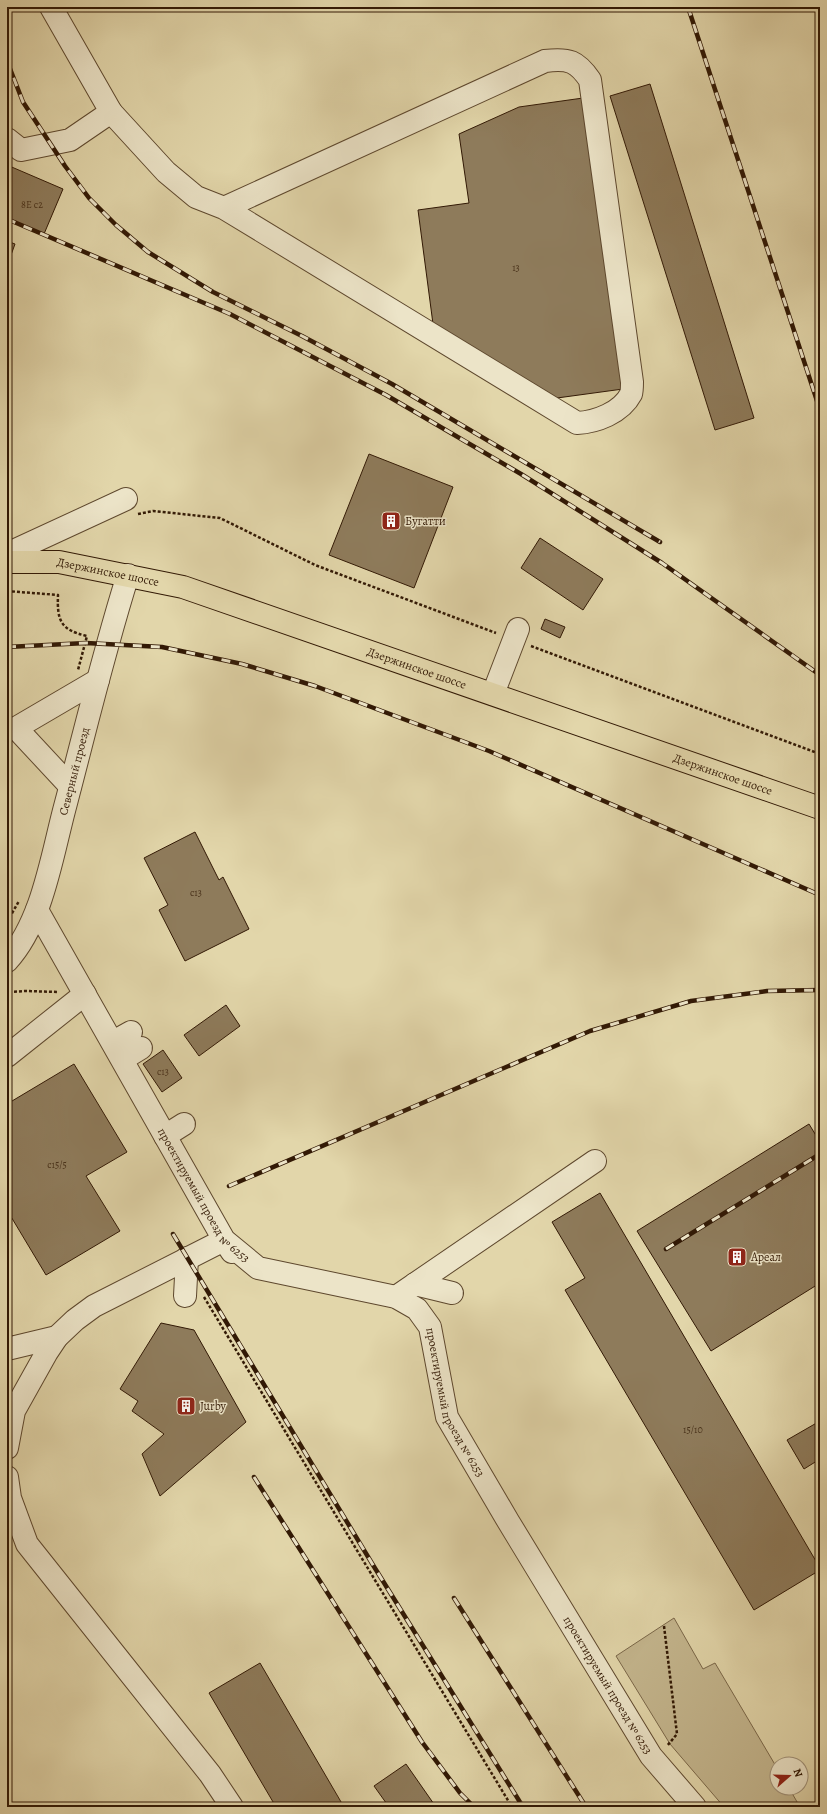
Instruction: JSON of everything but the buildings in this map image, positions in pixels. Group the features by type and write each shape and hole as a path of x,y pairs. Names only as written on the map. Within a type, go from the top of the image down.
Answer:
{"main road":[{"name":"Дзержинское шоссе","path":"7,562 58,562 183,587 820,808"}],"street":[{"path":"51,7 111,112 166,172 196,197 224,208 577,423 591,423 604,418 625,402 631,393 632,382 590,80 583,70 574,62 560,59 545,61 224,208"},
{"path":"7,139 21,150 70,140 111,112"},
{"path":"7,554 131,506"},
{"name":"Северный проезд","path":"7,961 14,953 37,910 98,680 106,644 128,575"},
{"path":"493,694 516,634"},
{"path":"70,786 16,728 98,680"},
{"name":"проектируемый проезд № 6253","path":"37,910 83,995 127,1045 165,1136 224,1240 258,1268 396,1297 417,1309 430,1327 447,1417 508,1521 654,1759 695,1807"},
{"path":"7,1056 83,995"},
{"path":"165,1136 184,1124"},
{"path":"396,1297 595,1161"},
{"path":"7,1448 14,1411 57,1337 75,1320 94,1306 224,1240 248,1278"},
{"path":"187,1258 194,1296"},
{"path":"415,1284 452,1293"},
{"path":"7,1349 57,1337"},
{"path":"7,1394 35,1374"},
{"path":"7,1476 10,1498 27,1544 210,1774 232,1807"}],"path":[{"path":"131,506 152,511 220,518 315,565 516,634 820,754"},
{"path":"7,591 58,595"},
{"path":"9,992 52,991 83,995"},
{"path":"194,1296 512,1807"},
{"path":"654,1759 678,1734 664,1626"}],"shaded area":[{"path":"674,1618 703,1669 715,1663 770,1756 769,1796 794,1796 800,1807 724,1807 670,1744 616,1656"}],"railway":[{"path":"688,7 820,410"},
{"path":"7,61 23,102 65,166 89,198 116,225 148,252 213,292 302,336 392,384 660,542"},
{"path":"7,219 230,314 386,395 521,474 662,563 820,675"},
{"path":"7,647 86,643 162,647 242,664 315,686 489,751 820,895"},
{"path":"229,1186 590,1031 691,1001 767,991 820,990"},
{"path":"666,1249 820,1154"},
{"path":"173,1234 373,1565 523,1807"},
{"path":"254,1477 422,1742 460,1793 474,1807"},
{"path":"454,1598 586,1807"}],"place":[{"name":"Бугатти","path":"391,521"},
{"name":"Ареал","path":"737,1257"},
{"name":"Jurby","path":"186,1406"}]}
